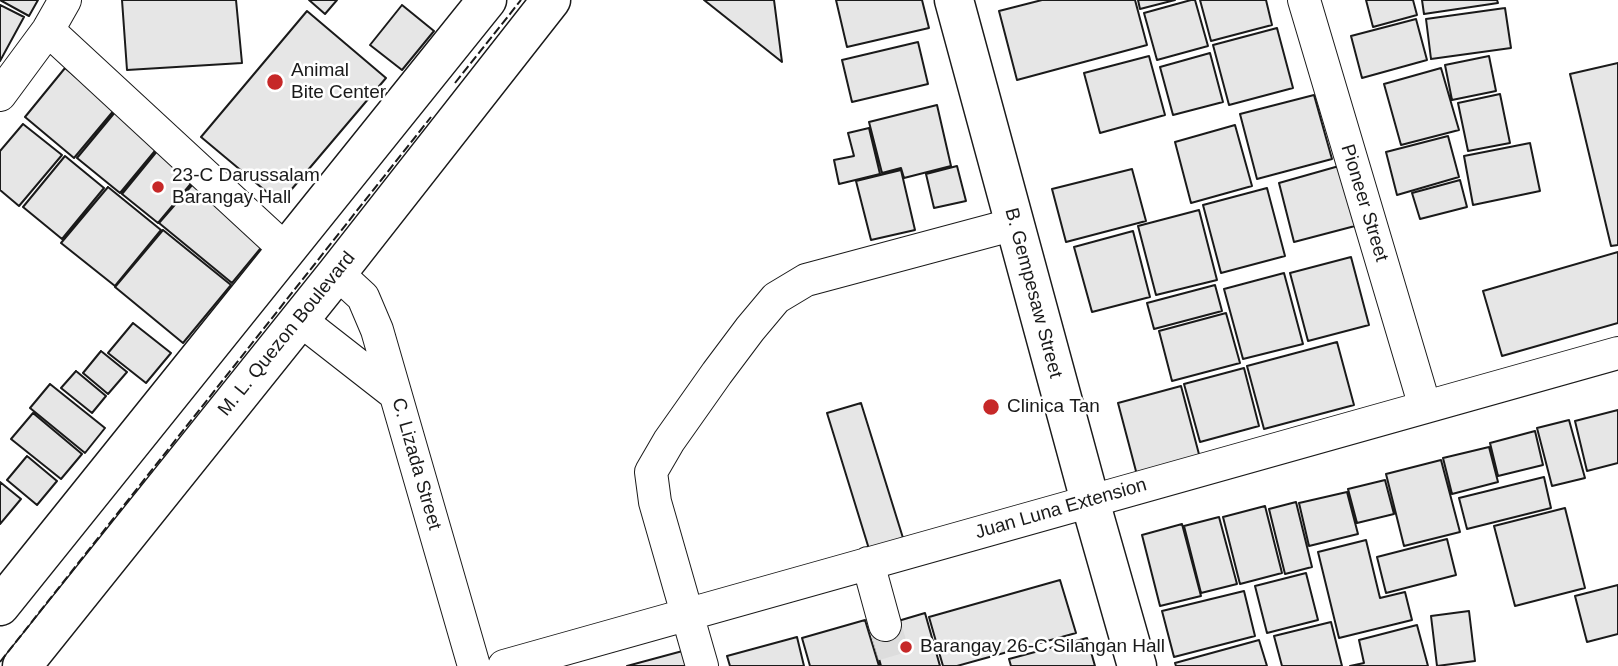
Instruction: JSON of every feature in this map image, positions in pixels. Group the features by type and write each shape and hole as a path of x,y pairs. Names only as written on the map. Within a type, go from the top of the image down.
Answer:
{"main road":[{"path":"0,606 487,0"},
{"name":"M. L. Quezon Boulevard","path":"22,666 337,273 551,0"},
{"name":"B. Gempesaw Street","path":"954,0 1137,666"}],"street":[{"path":"0,95 48,30 65,0"},
{"name":"Pioneer Street","path":"1304,0 1425,407"},
{"path":"48,30 286,250"},
{"path":"702,666 655,502 651,472 669,441 750,328 776,298 806,280 1015,224"},
{"name":"C. Lizada Street","path":"337,273 363,297 377,330 474,666"},
{"path":"299,319 396,394"},
{"name":"Juan Luna Extension","path":"504,666 1618,352"},
{"path":"868,563 885,625"}],"building":[{"path":"0,0 38,0 29,16"},
{"path":"122,0 236,0 242,63 127,70"},
{"path":"309,0 337,0 325,14"},
{"path":"704,0 774,0 782,62"},
{"path":"836,0 922,0 929,28 847,47"},
{"path":"1042,0 1135,0 1147,45 1017,80 999,11"},
{"path":"1138,0 1175,0 1140,9"},
{"path":"1195,0 1208,46 1157,60 1144,13"},
{"path":"1200,0 1266,0 1272,25 1211,41"},
{"path":"1366,0 1413,0 1417,15 1373,27"},
{"path":"1422,0 1497,0 1498,3 1424,14"},
{"path":"0,5 24,17 0,61"},
{"path":"402,5 434,31 402,70 370,45"},
{"path":"1505,8 1511,48 1431,59 1426,19"},
{"path":"307,11 386,78 280,203 201,137"},
{"path":"1416,19 1427,60 1362,78 1351,36"},
{"path":"1277,28 1293,88 1229,105 1213,45"},
{"path":"918,42 928,84 852,102 842,60"},
{"path":"1210,53 1223,102 1173,115 1160,67"},
{"path":"1149,56 1165,115 1100,133 1084,73"},
{"path":"1489,56 1496,91 1452,100 1445,65"},
{"path":"1618,63 1618,245 1611,246 1570,74"},
{"path":"65,68 115,109 74,158 25,117"},
{"path":"1441,68 1459,130 1401,145 1384,84"},
{"path":"1500,94 1510,143 1468,151 1458,103"},
{"path":"1314,95 1332,159 1257,179 1240,114"},
{"path":"937,105 951,166 904,178 901,168 882,173 869,122"},
{"path":"116,111 159,146 120,193 77,158"},
{"path":"23,124 62,155 19,206 0,190 0,151"},
{"path":"1235,125 1252,186 1191,203 1175,142"},
{"path":"869,128 880,174 839,184 834,160 854,156 848,133"},
{"path":"1448,136 1459,177 1397,195 1386,152"},
{"path":"1530,143 1540,191 1473,205 1464,156"},
{"name":"23-C Darussalam Barangay Hall","path":"158,150 194,180 158,223 122,194"},
{"path":"65,156 104,188 62,239 23,207"},
{"path":"957,166 966,201 934,208 926,174"},
{"path":"1339,166 1355,226 1294,242 1279,183"},
{"path":"1132,169 1146,221 1066,242 1052,189"},
{"path":"901,170 915,230 871,240 856,181"},
{"path":"1460,180 1467,207 1420,219 1412,193"},
{"path":"193,184 265,243 232,283 159,223"},
{"path":"108,187 161,230 115,286 61,243"},
{"path":"1267,188 1285,256 1221,273 1203,205"},
{"path":"1199,210 1217,280 1156,295 1138,226"},
{"path":"163,230 231,285 183,343 115,287"},
{"path":"1133,231 1150,297 1092,312 1074,247"},
{"path":"1618,252 1618,323 1502,356 1483,291"},
{"path":"1351,257 1369,325 1308,341 1290,273"},
{"path":"1284,273 1303,344 1243,359 1224,289"},
{"path":"1215,285 1222,311 1154,329 1147,303"},
{"path":"1226,313 1240,363 1172,381 1159,331"},
{"path":"133,323 171,353 146,383 108,353"},
{"path":"1337,342 1354,405 1264,429 1247,366"},
{"path":"101,351 127,372 108,394 83,373"},
{"path":"1244,368 1259,426 1200,442 1184,384"},
{"path":"76,371 106,396 92,413 61,388"},
{"path":"50,384 105,428 85,453 30,408"},
{"path":"1181,386 1200,458 1137,475 1118,403"},
{"path":"861,403 903,538 869,549 827,413"},
{"path":"1618,410 1618,463 1587,471 1575,421"},
{"path":"33,413 82,454 61,479 11,439"},
{"path":"1569,420 1585,478 1552,486 1537,428"},
{"path":"1535,431 1543,465 1498,476 1490,443"},
{"path":"1489,447 1498,482 1452,494 1443,458"},
{"path":"27,456 57,481 37,505 7,480"},
{"path":"1441,460 1460,532 1404,546 1386,474"},
{"path":"1544,477 1551,508 1467,529 1459,498"},
{"path":"1385,480 1394,514 1357,523 1348,489"},
{"path":"0,482 21,499 0,524"},
{"path":"1347,492 1358,534 1309,546 1299,503"},
{"path":"1296,502 1312,567 1285,574 1269,509"},
{"path":"1265,506 1282,573 1240,584 1223,517"},
{"path":"1565,508 1585,588 1515,606 1494,526"},
{"path":"1219,517 1237,584 1201,593 1184,526"},
{"path":"1182,524 1201,596 1160,606 1142,535"},
{"path":"1447,539 1456,575 1386,593 1377,557"},
{"path":"1366,540 1380,598 1405,592 1412,620 1339,638 1318,552"},
{"path":"1306,573 1318,620 1267,633 1255,586"},
{"path":"1060,580 1076,633 957,666 943,666 929,617"},
{"path":"1618,585 1618,634 1587,642 1575,596"},
{"path":"1244,591 1255,636 1174,657 1162,611"},
{"path":"1469,611 1475,661 1437,666 1431,616"},
{"name":"Barangay 26-C Silangan Hall","path":"925,613 940,666 881,666 871,629"},
{"path":"865,620 879,666 810,666 802,638"},
{"path":"1331,622 1342,666 1282,666 1274,636"},
{"path":"1417,625 1428,666 1350,666 1364,663 1359,640"},
{"path":"797,637 804,666 730,666 727,656"},
{"path":"1087,638 1095,666 1011,666 1009,659"},
{"path":"1259,640 1267,666 1176,666 1175,663"},
{"path":"690,649 694,666 627,666"}],"tunnel":[{"path":"885,625 897,666"}],"fence":[{"path":"455,83 521,0"},
{"path":"0,662 431,117"}],"place":[{"name":"Animal Bite Center","path":"275,82"},
{"name":"23-C Darussalam Barangay Hall","path":"158,187"},
{"name":"Clinica Tan","path":"991,407"},
{"name":"Barangay 26-C Silangan Hall","path":"906,647"}]}
